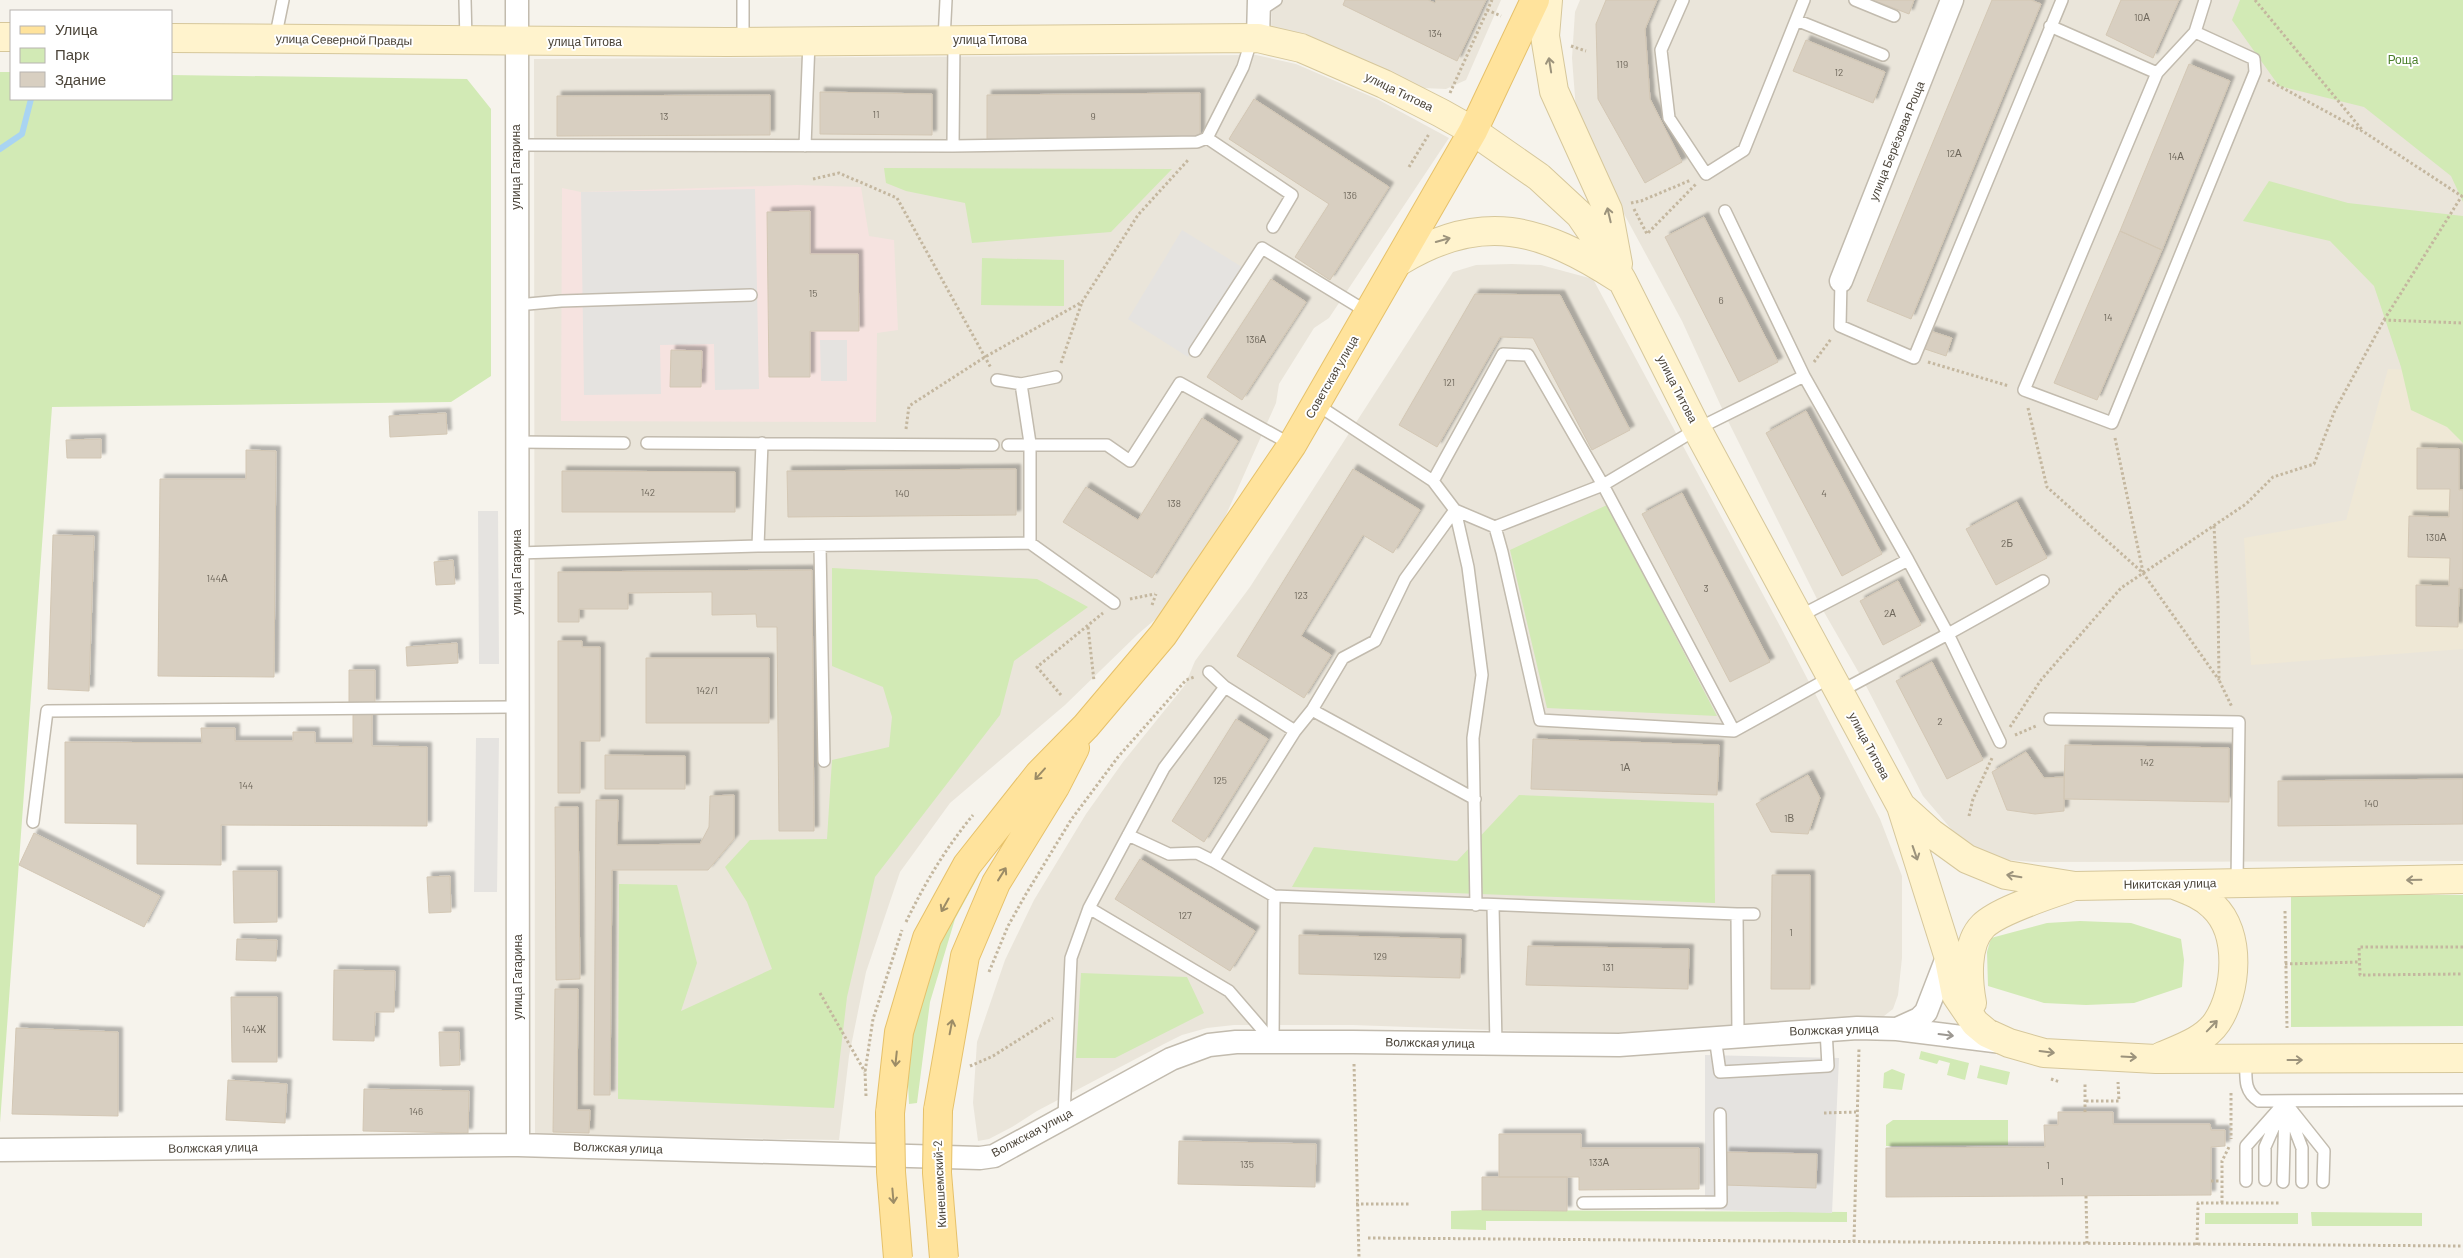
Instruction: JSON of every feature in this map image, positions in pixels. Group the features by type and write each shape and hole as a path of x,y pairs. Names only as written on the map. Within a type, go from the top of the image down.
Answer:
{"main road":[{"name":"Советская улица","path":"1086,726 1163,635 1292,445 1400,261 1473,131 1535,0"},
{"path":"1548,0 1545,36 1554,91 1608,210 1622,280"},
{"name":"улица Северной Правды","path":"172,38 517,42"},
{"name":"улица Титова","path":"517,42 809,42 1255,38 1301,48 1384,84 1441,113 1473,131 1539,177 1580,216 1608,256 1697,429 1901,806"},
{"path":"1400,261 1436,241 1474,231 1512,230 1562,246 1594,262 1622,280"},
{"path":"898,1258 890,1172 890,1113 899,1032 927,938 968,865 1039,774 1086,726"},
{"name":"Кинешемский-2","path":"944,1258 937,1173 938,1110 965,956 996,883 1056,787 1086,726"},
{"path":"1901,806 1948,955 1956,995 1975,1023 1987,1033 2009,1043 2044,1053 2156,1059 2463,1058"},
{"name":"Никитская улица","path":"1901,806 1931,833 1967,859 2006,875 2075,886 2463,879"},
{"path":"2156,1059 2192,1044 2216,1023 2230,996 2234,962 2228,929 2215,907 2195,892 2171,884"},
{"path":"1975,1023 1970,993 1970,968 1972,947 1982,926 2039,898 2075,886"}],"street":[{"name":"улица Гагарина","path":"517,0 518,1145"},
{"name":"улица Берёзовая Роща","path":"1841,282 1952,0"},
{"path":"1255,38 1265,4"},
{"path":"1898,1029 1919,1019 1926,1012 1948,955 1982,926"},
{"name":"Волжская улица","path":"0,1150 518,1145 980,1158 994,1156 1064,1116 1187,1051 1218,1044 1353,1042 1619,1045 1738,1035 1826,1030 1898,1029 2009,1043"}],"lane":[{"path":"275,39 283,0"},
{"path":"464,0 466,41"},
{"path":"743,0 743,42"},
{"path":"946,0 953,146"},
{"path":"1683,0 1661,50 1670,118 1706,174 1744,150 1804,0"},
{"path":"1855,0 1894,16"},
{"path":"1841,282 1840,326 1914,358 2062,0"},
{"path":"2195,32 2254,59 2254,72 2112,423 2024,390 2157,73 2195,32 2205,0"},
{"path":"1796,20 1883,55"},
{"path":"2050,26 2157,73"},
{"path":"516,145 953,146 1197,142 1207,138 1243,67 1255,38"},
{"path":"805,146 809,42"},
{"path":"1207,138 1292,194 1273,227"},
{"path":"1725,211 1804,376 1948,634 2000,742"},
{"path":"1195,351 1262,248 1369,313"},
{"path":"517,305 560,301 751,295"},
{"path":"1433,481 1503,354 1528,355 1603,484 1734,731"},
{"path":"1455,510 1495,527 1603,484 1697,429 1804,376"},
{"path":"997,380 1020,384 1056,377"},
{"path":"1008,445 1030,443 1107,445 1130,462 1180,383 1292,445"},
{"path":"1020,384 1030,443 1030,543"},
{"path":"1316,404 1433,481 1455,510 1468,567 1482,675 1473,738 1476,905"},
{"path":"517,442 624,443"},
{"path":"647,443 993,445"},
{"path":"758,546 762,443"},
{"path":"1213,861 1295,731 1312,710 1343,658 1375,641 1405,578 1455,510"},
{"path":"1495,527 1540,720 1734,731 1948,634 2043,581"},
{"path":"517,553 758,546 1030,543 1114,603"},
{"path":"820,546 824,761"},
{"path":"1798,618 1908,560"},
{"path":"1209,672 1225,687 1295,731"},
{"path":"1064,1116 1071,958 1089,908 1164,768 1225,687"},
{"path":"33,822 47,711 517,707"},
{"path":"1312,710 1474,799"},
{"path":"2050,719 2239,722 2237,883"},
{"path":"1128,835 1169,854 1197,853 1274,896 1493,906 1754,914"},
{"path":"1273,1042 1274,896"},
{"path":"1493,906 1496,1044"},
{"path":"1089,908 1229,992 1273,1042"},
{"path":"1738,914 1738,1035"},
{"path":"1715,1037 1720,1072 1828,1066 1826,1030"},
{"path":"2246,1059 2246,1088 2251,1096 2259,1101 2463,1100"},
{"path":"2265,1180 2265,1147 2285,1102"},
{"path":"2246,1181 2246,1146 2285,1102"},
{"path":"2283,1182 2285,1102"},
{"path":"2285,1102 2324,1151 2323,1182"},
{"path":"2285,1102 2302,1148 2302,1182"},
{"path":"1583,1204 1720,1202 1720,1114"}],"path":[{"path":"1409,167 1441,113 1492,0"},
{"path":"2255,0 2364,132"},
{"path":"1969,816 1973,799 2000,742 2041,680 2121,588 2246,504 2273,477 2314,464 2335,410 2384,320 2463,196 2364,132 2254,72"},
{"path":"1056,377 1082,302 1138,215 1207,138"},
{"path":"813,180 839,173 897,198 985,357"},
{"path":"1631,203 1641,201 1706,174"},
{"path":"1646,234 1706,174"},
{"path":"904,444 909,406 985,357 1082,302"},
{"path":"2384,320 2463,323"},
{"path":"1804,376 1840,326"},
{"path":"1914,358 2024,390 2047,487 2143,573 2220,680 2239,722"},
{"path":"2112,423 2143,573"},
{"path":"2214,526 2220,680"},
{"path":"1061,695 1037,667 1114,603 1156,594"},
{"path":"1088,626 1094,686"},
{"path":"988,973 1008,926 1071,820 1118,757 1186,680 1209,672"},
{"path":"2000,742 2050,719"},
{"path":"2284,911 2287,1028"},
{"path":"2463,947 2359,947 2360,975 2463,974"},
{"path":"2286,964 2359,962"},
{"path":"820,993 866,1072"},
{"path":"969,1067 993,1056 1068,1008"},
{"path":"1353,1042 1359,1258"},
{"path":"1854,1242 1859,1045"},
{"path":"2085,1082 2085,1112"},
{"path":"2086,1101 2119,1101 2118,1082"},
{"path":"2222,1203 2222,1161 2231,1142 2231,1092"},
{"path":"1824,1113 1856,1112"},
{"path":"2211,1181 2221,1180"},
{"path":"2086,1196 2088,1244"},
{"path":"2197,1245 2198,1204 2280,1203"},
{"path":"1356,1204 1409,1204"},
{"path":"1368,1238 2463,1246"}],"shaded area":[{"path":"1272,0 1501,0 1466,80 1446,89 1423,88 1306,39 1271,30"},
{"path":"1580,0 2463,0 2463,861 2034,862 2008,860 1980,850 1952,830 1923,796 1863,680 1820,605 1725,415 1682,321 1616,199 1576,110 1572,58 1575,12"},
{"path":"1256,55 1296,64 1377,99 1449,138 1329,318 1314,328 1279,384 1276,403 1205,562 1171,606 1138,634 1065,705 950,803 900,872 866,972 849,1056 839,1140 535,1135 534,59"},
{"path":"797,185 861,187 869,236 894,240 898,330 877,333 876,422 561,421 562,188 581,192"},
{"path":"755,189 759,389 715,390 714,344 660,345 661,394 584,395 581,192"},
{"path":"1182,230 1242,267 1188,357 1128,319"},
{"path":"1476,265 1541,265 1593,279 1780,626 1880,819 1902,876 1902,958 1898,995 1893,1009 1884,1016 1850,1022 1602,1034 1353,1025 1234,1025 1207,1028 1182,1035 1037,1111 989,1139 978,1141 973,1103 977,1042 1005,960 1034,900 1086,814 1123,762 1185,685 1195,661 1250,587 1453,272"},
{"path":"820,340 847,340 847,381 821,381"},
{"path":"2388,369 2463,372 2463,649 2251,665 2244,538 2346,520"},
{"path":"478,511 498,511 499,664 479,664"},
{"path":"476,738 499,738 497,892 474,892"},
{"path":"1705,1055 1839,1058 1832,1213 1705,1210"}],"green space":[{"name":"Роща","path":"2240,0 2463,0 2463,202 2451,176 2364,107 2279,86 2232,20"},
{"path":"0,72 10,72 10,100 172,100 172,75 467,79 491,109 491,376 451,402 52,407 0,1123"},
{"path":"884,168 1172,169 1111,232 972,243 965,203 906,191 886,183"},
{"path":"2269,181 2348,203 2463,216 2463,443 2447,427 2411,410 2401,367 2374,286 2330,241 2243,221"},
{"path":"982,258 1064,260 1064,306 981,305"},
{"path":"1607,505 1717,716 1547,708 1510,550"},
{"path":"832,568 1037,579 1088,607 1014,661 1000,715 875,877 847,997 834,1108 618,1099 619,884 677,885 697,963 681,1011 772,969 747,902 725,867 750,840 827,839 832,760 889,747 892,717 883,687 832,666"},
{"path":"1519,795 1714,803 1715,903 1292,887 1314,847 1457,861"},
{"path":"994,847 955,919 930,1002 917,1103 909,1104 907,1064 917,999 950,911"},
{"path":"2291,894 2463,895 2463,1026 2291,1027"},
{"path":"2080,921 2131,923 2181,939 2184,960 2182,987 2134,1003 2086,1005 2044,1003 1988,986 1987,952 1991,938 2047,923"},
{"path":"1081,973 1187,977 1204,1013 1115,1058 1076,1058"},
{"path":"1921,1051 1969,1063 1965,1080 1947,1075 1950,1063 1939,1060 1937,1064 1919,1059"},
{"path":"1980,1065 2010,1072 2007,1085 1977,1078"},
{"path":"1892,1069 1905,1074 1902,1090 1883,1088 1884,1073"},
{"path":"1893,1120 2008,1120 2008,1145 1886,1146 1886,1125"},
{"path":"1451,1211 1847,1212 1847,1222 1486,1221 1486,1230 1451,1229"},
{"path":"2311,1212 2422,1213 2422,1226 2312,1226"},
{"path":"2205,1213 2298,1213 2298,1224 2205,1224"}],"building":[{"path":"1345,0 1428,0 1435,3 1436,0 1486,0 1457,61 1343,5"},
{"path":"1606,0 1657,0 1645,29 1650,99 1682,162 1645,183 1598,99 1596,24"},
{"path":"1873,0 1914,0 1909,14"},
{"path":"1992,0 2031,0 2041,4 1911,319 1867,301"},
{"path":"2121,0 2179,0 2153,58 2106,35"},
{"path":"1806,40 1885,72 1873,103 1793,71"},
{"path":"2189,64 2230,81 2162,250 2120,231"},
{"path":"820,92 932,94 932,135 820,134"},
{"path":"1200,93 1200,138 987,139 987,95"},
{"path":"770,95 770,135 557,136 557,96"},
{"path":"1254,99 1389,187 1330,280 1295,257 1329,204 1229,139"},
{"path":"810,211 810,254 858,254 859,331 810,331 810,377 769,377 767,212"},
{"path":"1704,217 1778,362 1739,382 1665,237"},
{"path":"2120,231 2162,250 2097,400 2054,383"},
{"path":"1271,279 1306,302 1242,400 1207,377"},
{"path":"1475,294 1560,295 1630,430 1592,450 1533,338 1500,337 1437,447 1399,425"},
{"path":"1930,331 1952,338 1946,356 1925,349"},
{"path":"671,350 702,351 701,387 670,387"},
{"path":"1806,411 1882,554 1842,576 1766,433"},
{"path":"446,413 447,434 390,437 389,416"},
{"path":"1202,418 1238,441 1152,578 1063,522 1086,487 1138,520"},
{"path":"101,439 101,458 67,458 66,440"},
{"path":"2417,448 2459,449 2459,490 2463,490 2463,588 2459,588 2458,627 2416,626 2416,585 2449,586 2450,558 2408,557 2409,516 2449,517 2450,489 2417,489"},
{"path":"246,450 276,451 274,677 158,676 160,479 246,479"},
{"path":"1016,469 1016,515 788,517 787,471"},
{"path":"1353,469 1420,510 1393,553 1363,535 1301,636 1331,655 1304,698 1237,656"},
{"path":"562,471 735,472 735,512 562,512"},
{"path":"1682,493 1770,662 1730,682 1642,514"},
{"path":"2017,502 2047,558 1996,585 1966,529"},
{"path":"53,535 94,536 89,691 48,689"},
{"path":"453,560 455,584 436,585 434,562"},
{"path":"812,570 814,831 779,831 777,627 757,627 756,614 712,615 712,592 628,593 628,609 579,609 579,622 558,622 558,572"},
{"path":"1898,581 1921,625 1883,645 1860,601"},
{"path":"558,641 582,641 582,647 600,647 600,741 580,741 580,793 558,793"},
{"path":"457,643 458,663 407,666 406,647"},
{"path":"646,658 769,658 769,723 646,723"},
{"path":"1932,662 1983,760 1947,779 1896,681"},
{"path":"349,670 375,670 375,704 349,704"},
{"path":"353,711 372,711 372,746 427,747 427,826 221,825 221,865 137,864 137,824 65,823 65,742 202,743 201,728 235,728 235,741 293,741 293,732 315,732 315,743 353,743"},
{"path":"1236,719 1268,739 1204,842 1172,821"},
{"path":"1533,739 1719,745 1717,795 1531,789"},
{"path":"2065,745 2229,748 2229,802 2064,799"},
{"path":"2026,752 2044,778 2064,777 2064,811 2035,814 2007,810 1992,772"},
{"path":"605,755 685,756 685,789 605,789"},
{"path":"1808,775 1820,798 1808,834 1771,832 1756,804"},
{"path":"2463,779 2463,824 2278,826 2278,781"},
{"path":"734,795 734,839 708,870 612,870 610,1095 594,1095 596,800 618,800 617,845 700,844 709,827 710,796"},
{"path":"555,807 578,807 580,979 556,980"},
{"path":"34,833 160,896 144,927 19,865"},
{"path":"1140,859 1255,931 1230,971 1115,899"},
{"path":"233,871 277,871 277,922 234,923"},
{"path":"1772,875 1810,875 1810,989 1771,989"},
{"path":"450,876 451,912 429,913 427,877"},
{"path":"1299,935 1461,939 1460,978 1299,974"},
{"path":"237,939 277,940 276,961 236,960"},
{"path":"1528,946 1689,949 1688,989 1526,985"},
{"path":"334,970 395,971 394,1012 375,1012 374,1041 333,1040"},
{"path":"555,989 578,989 577,1110 590,1110 589,1133 553,1132"},
{"path":"231,997 277,997 277,1062 232,1062"},
{"path":"16,1028 118,1032 118,1116 12,1114"},
{"path":"439,1032 459,1032 460,1065 440,1066"},
{"path":"228,1080 287,1084 285,1123 226,1120"},
{"path":"364,1089 469,1091 468,1133 363,1131"},
{"path":"2058,1112 2113,1112 2113,1124 2210,1124 2211,1130 2225,1130 2225,1146 2211,1147 2211,1195 1886,1197 1886,1148 2045,1147 2044,1125 2058,1125"},
{"path":"1499,1134 1581,1134 1581,1148 1699,1148 1699,1189 1579,1190 1579,1177 1499,1177"},
{"path":"1179,1141 1316,1144 1315,1187 1178,1184"},
{"path":"1725,1152 1817,1154 1816,1188 1724,1185"},
{"path":"1482,1177 1567,1177 1567,1211 1482,1210"}],"waterway":[{"path":"0,149 22,134 31,100"}]}
